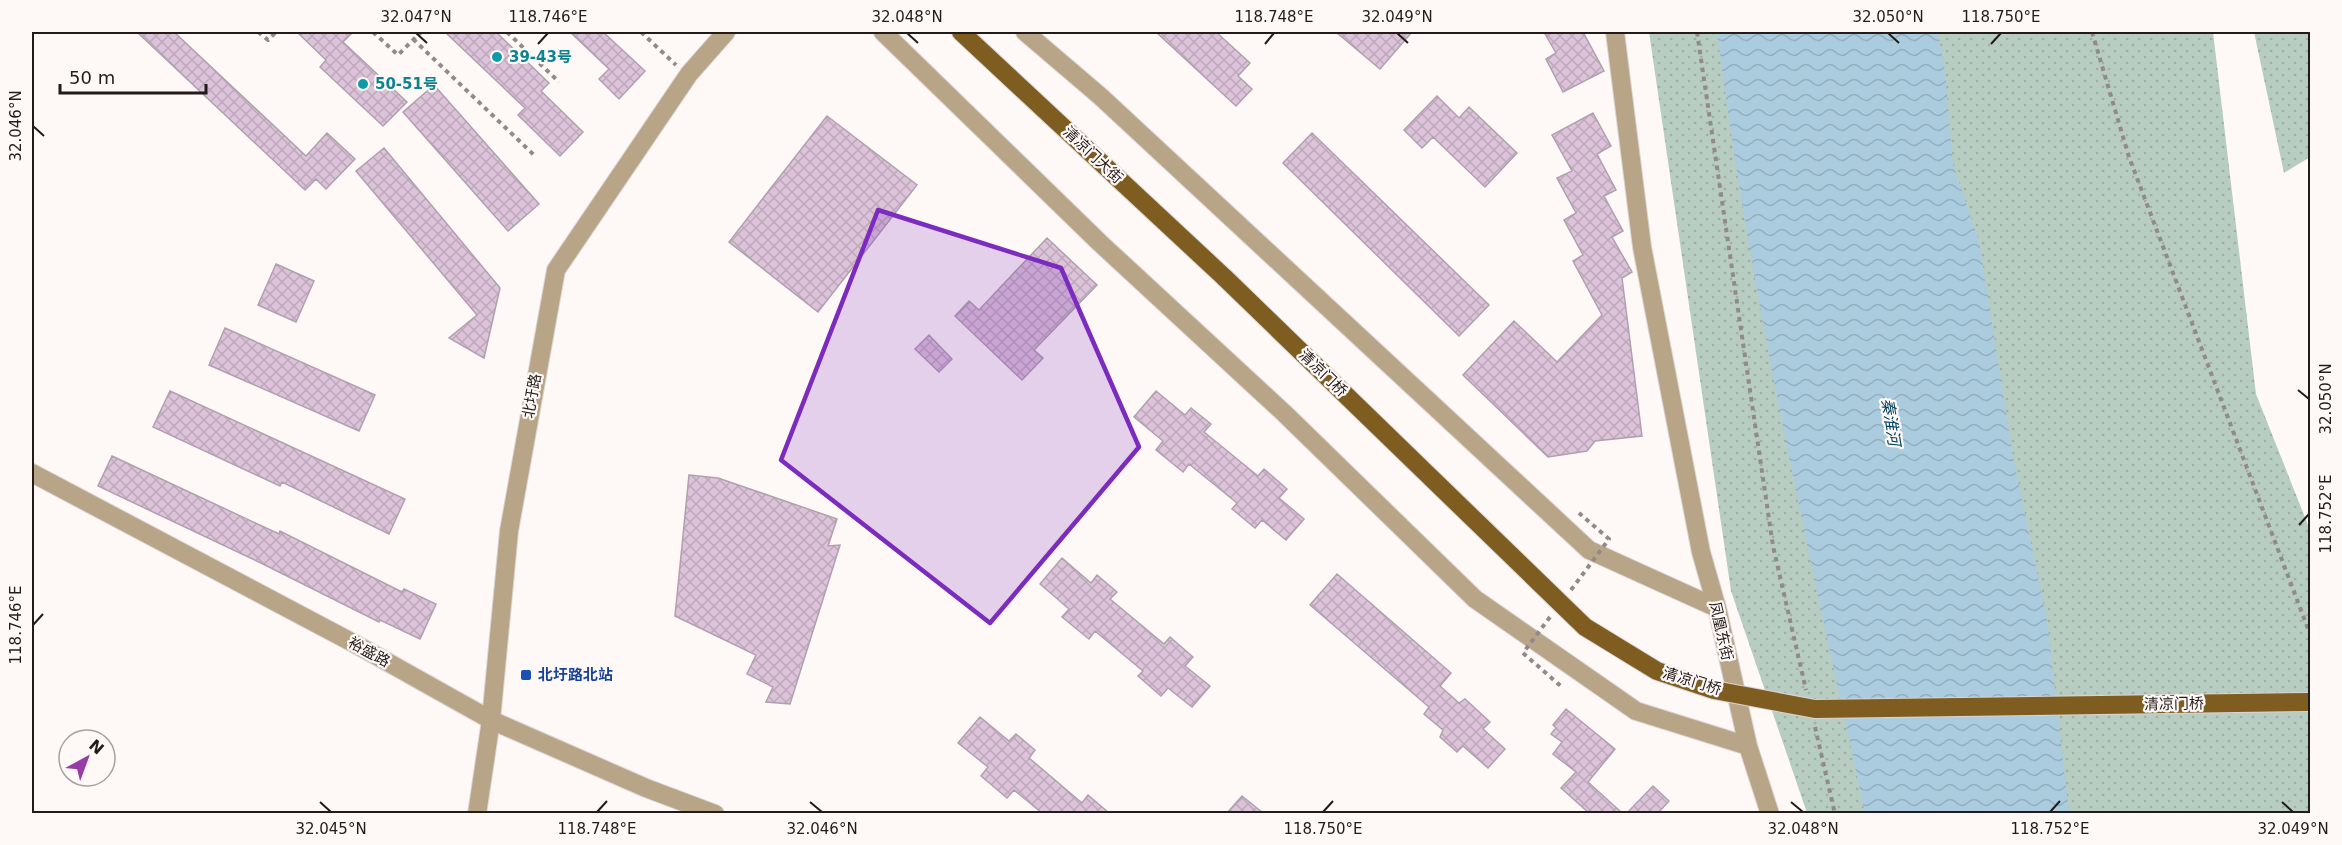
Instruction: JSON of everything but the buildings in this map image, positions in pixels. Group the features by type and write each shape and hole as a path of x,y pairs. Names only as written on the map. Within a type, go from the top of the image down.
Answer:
{"main road":[{"name":"清凉门大街","path":"961,32 1225,278"},
{"name":"清凉门桥","path":"1225,278 1585,627 1657,671 1714,690 1815,709 2310,702"}],"street":[{"name":"北圩路","path":"477,813 491,720 509,531 556,270 688,75 726,32"},
{"path":"883,32 1100,243 1284,413 1475,599 1636,711 1748,746"},
{"path":"1025,32 1100,96 1589,550 1717,608"},
{"name":"凤凰东街","path":"1615,32 1642,247 1701,552 1717,608 1748,746 1770,813"},
{"name":"裕盛路","path":"32,473 357,645 491,720 646,788 715,813"}],"path":[{"path":"258,32 267,40 276,32"},
{"path":"373,32 398,55 421,32"},
{"path":"507,32 560,82"},
{"path":"640,32 688,75"},
{"path":"1697,32 1773,546 1808,697"},
{"path":"2092,32 2129,157 2310,634"},
{"path":"413,39 534,155"},
{"path":"1813,721 1835,813"}],"highlighted area":[{"path":"878,210 1061,268 1139,447 990,623 781,460"}],"green space":[{"path":"1649,32 2213,32 2256,394 2310,530 2310,813 1807,813 1731,591"},
{"path":"2254,32 2310,32 2310,157 2284,173"}],"water":[{"name":"秦淮河","path":"1717,32 1938,32 1945,71 1953,164 1979,241 2013,456 2047,620 2069,813 1865,813 1782,424 1746,229"}],"place":[{"name":"39-43号","path":"497,57"},
{"name":"50-51号","path":"363,84"},
{"name":"北圩路北站","path":"526,675"}]}
